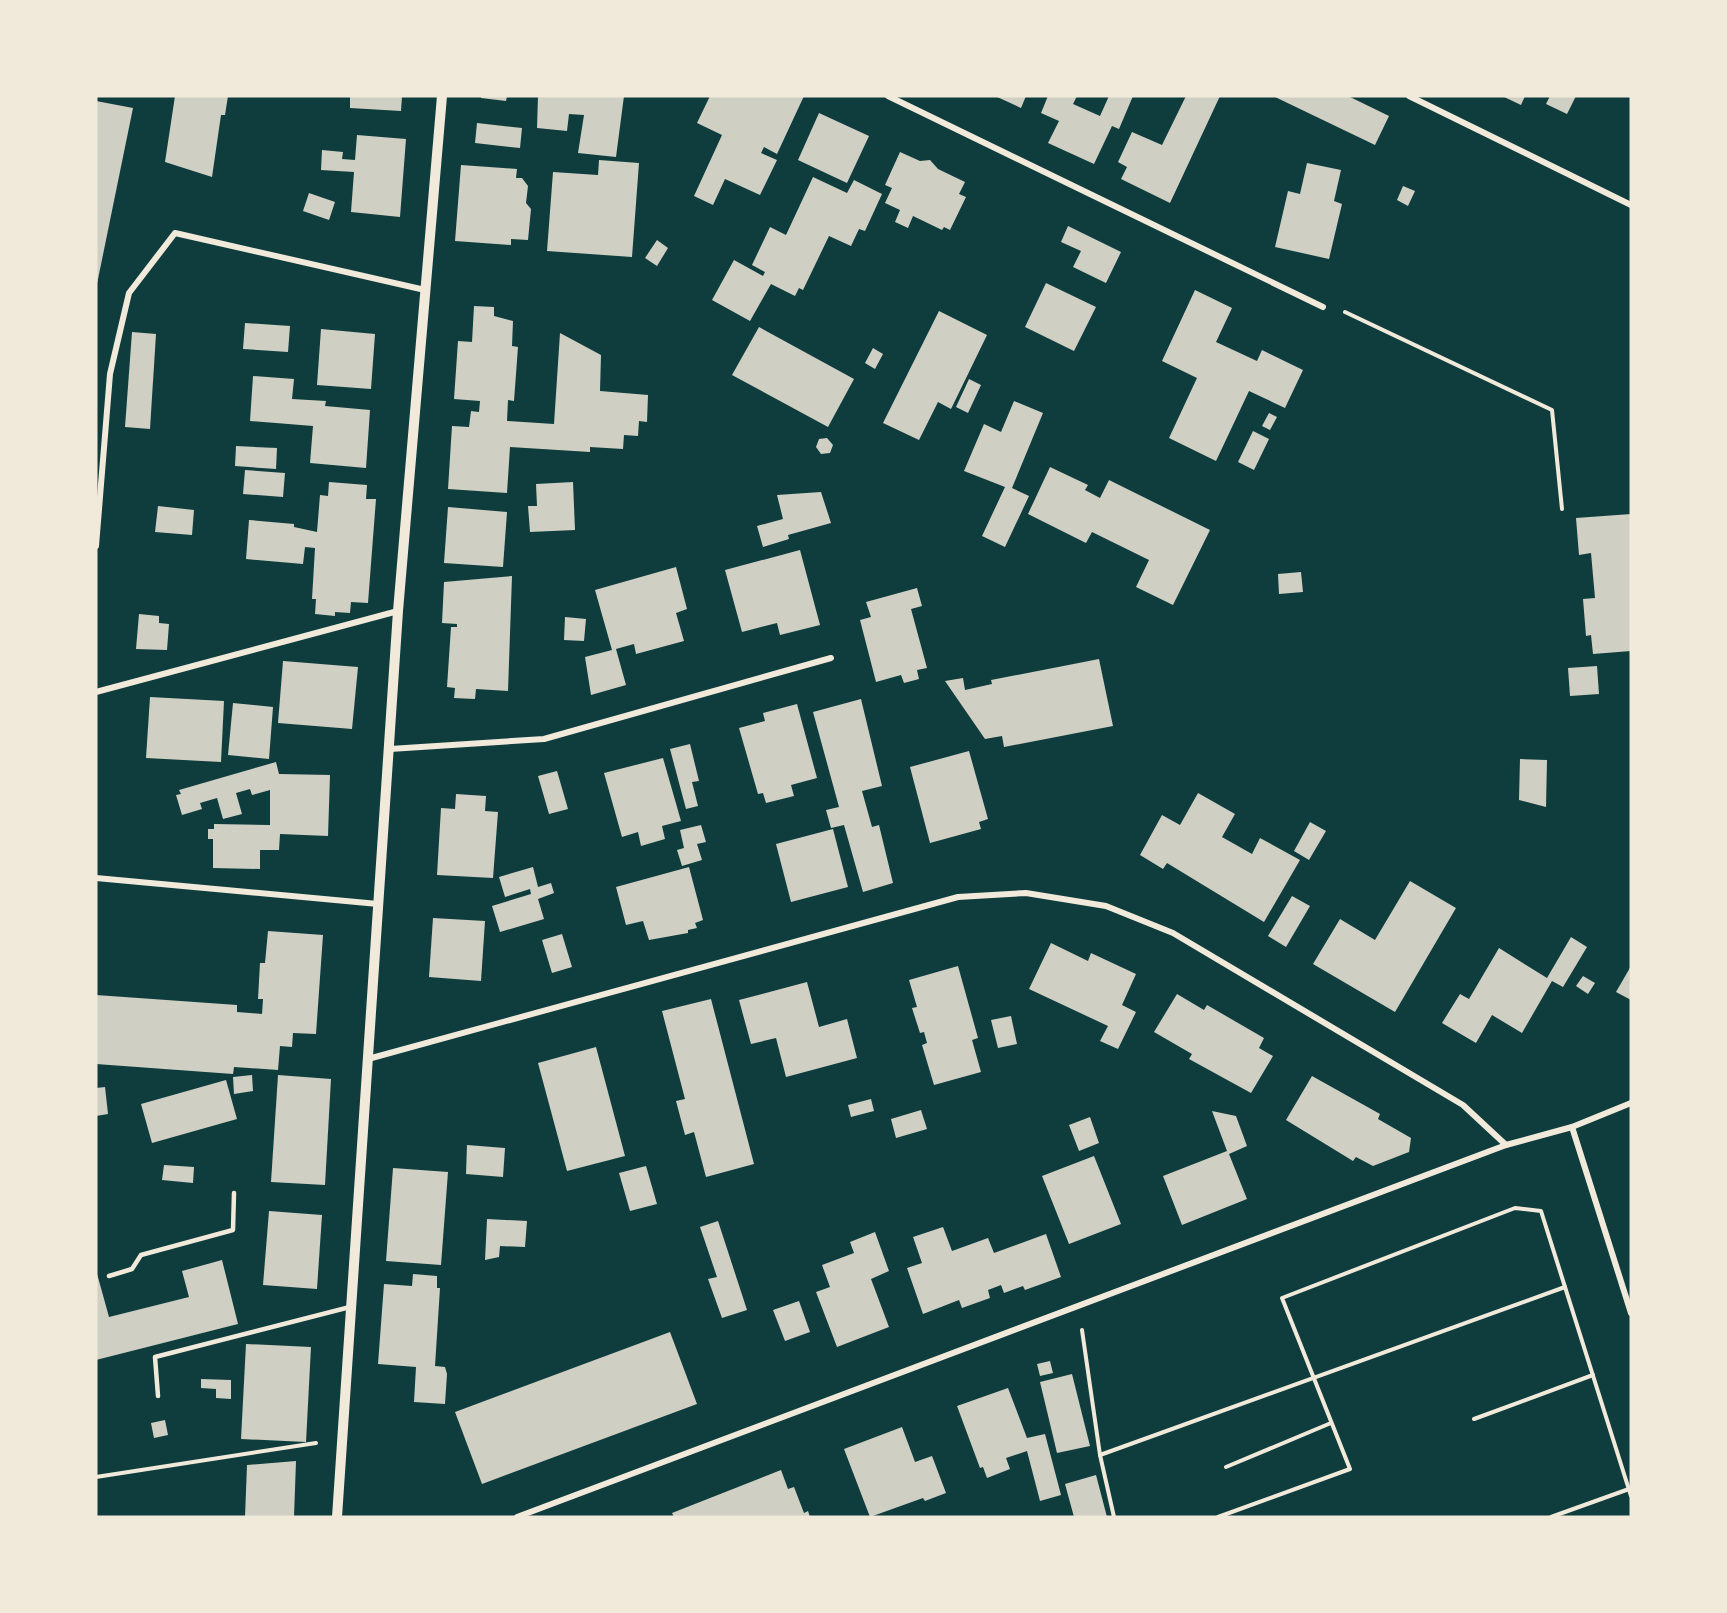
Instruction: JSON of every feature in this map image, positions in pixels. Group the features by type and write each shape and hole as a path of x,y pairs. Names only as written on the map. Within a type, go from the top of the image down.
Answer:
{"street":[{"path":"337,1517 398,611 442,96"},
{"path":"888,96 1323,307"},
{"path":"1409,96 1631,205"},
{"path":"96,546 110,374 129,293 176,233 425,290"},
{"path":"96,692 398,611"},
{"path":"390,749 544,739 831,658"},
{"path":"96,878 378,904"},
{"path":"368,1059 958,897 1026,893 1106,906 1173,933 1463,1105 1506,1145"},
{"path":"517,1517 1506,1145 1572,1127 1631,1103"},
{"path":"1572,1127 1631,1313"}],"lane":[{"path":"109,1275 132,1269 141,1255 233,1230 234,1193"},
{"path":"158,1396 155,1357 350,1307"}],"path":[{"path":"1323,307 1343,312 1552,410 1562,510"},
{"path":"1218,1517 1350,1469 1282,1298 1515,1208 1541,1211 1631,1496"},
{"path":"1100,1455 1565,1287"},
{"path":"1078,1305 1100,1455 1114,1517"},
{"path":"1474,1419 1593,1375"},
{"path":"1226,1467 1331,1424"},
{"path":"96,1477 343,1439"},
{"path":"1551,1517 1629,1489"}],"building":[{"path":"175,96 228,96 225,115 221,115 212,177 165,162"},
{"path":"350,96 402,96 401,111 350,108"},
{"path":"481,96 507,96 506,101 481,98"},
{"path":"538,96 624,96 616,157 578,153 584,115 569,114 567,131 537,128"},
{"path":"710,96 804,96 777,154 764,147 761,153 777,160 760,195 725,179 713,205 694,196 722,135 697,123"},
{"path":"995,96 1026,96 1021,108"},
{"path":"1048,96 1077,96 1073,104 1100,116 1109,96 1133,96 1119,129 1112,126 1094,164 1048,143 1059,121 1041,113"},
{"path":"1186,96 1220,96 1170,203 1121,179 1127,167 1118,162 1132,132 1162,145"},
{"path":"1273,96 1348,96 1389,116 1375,145"},
{"path":"1502,96 1525,96 1521,105"},
{"path":"1550,96 1576,96 1567,114 1546,104"},
{"path":"96,101 133,108 97,284 96,284"},
{"path":"819,113 869,136 847,183 798,160"},
{"path":"477,123 522,128 520,148 475,143"},
{"path":"357,135 406,139 400,217 351,212 354,172 321,170 322,150 343,152 342,159 355,160"},
{"path":"900,152 920,161 930,160 938,169 965,182 959,194 966,197 950,230 944,227 942,230 913,216 908,228 895,222 900,210 885,203 892,188 885,185"},
{"path":"599,160 639,163 632,257 547,251 553,172 598,175"},
{"path":"1307,163 1341,170 1334,201 1342,204 1329,259 1275,247 1288,191 1300,194"},
{"path":"461,165 517,169 516,178 522,178 528,186 526,203 531,209 528,240 511,239 511,245 455,241"},
{"path":"813,177 847,193 854,180 882,194 865,231 859,229 851,246 829,236 803,290 799,288 795,296 771,284 750,321 712,300 734,260 763,276 765,272 752,265 770,227 786,235"},
{"path":"1403,186 1415,191 1408,206 1397,200"},
{"path":"309,193 335,202 329,220 303,211"},
{"path":"1068,226 1121,252 1106,283 1073,267 1081,251 1061,242"},
{"path":"657,240 668,248 657,266 645,258"},
{"path":"1046,283 1096,307 1074,351 1025,327"},
{"path":"1195,290 1232,308 1216,342 1257,361 1262,350 1303,370 1285,408 1249,391 1216,461 1169,438 1197,378 1162,361"},
{"path":"474,306 494,307 494,316 513,321 512,346 518,347 514,401 508,400 507,421 554,424 560,333 601,355 600,391 648,395 647,422 639,421 638,436 624,435 623,449 590,447 590,452 510,447 507,493 448,489 452,426 469,427 471,411 479,412 480,401 454,399 458,341 472,342"},
{"path":"939,311 987,335 951,409 938,402 919,440 883,423"},
{"path":"245,323 290,326 288,352 243,349"},
{"path":"759,327 854,379 828,427 732,375"},
{"path":"321,329 375,334 371,389 317,385"},
{"path":"132,332 156,334 150,429 125,427"},
{"path":"873,348 883,354 875,369 865,363"},
{"path":"253,376 294,379 292,399 326,401 325,406 370,410 366,468 310,463 313,426 250,421"},
{"path":"969,379 981,385 968,413 956,407"},
{"path":"1014,401 1043,413 1012,488 1029,496 1005,547 982,536 1005,487 964,471 984,424 1001,432"},
{"path":"1269,413 1277,417 1270,430 1262,426"},
{"path":"1253,431 1269,439 1254,470 1238,462"},
{"path":"827,438 833,445 830,453 821,454 816,447 819,439"},
{"path":"236,446 277,448 276,469 235,466"},
{"path":"1050,467 1088,485 1085,490 1100,498 1109,480 1210,530 1173,605 1136,587 1149,560 1092,532 1086,543 1028,514"},
{"path":"245,470 285,473 283,497 243,494"},
{"path":"329,482 367,485 366,499 376,499 368,603 351,602 350,613 335,612 335,616 315,614 316,599 312,599 315,548 305,547 303,564 246,559 249,520 294,524 294,527 317,532 320,495 328,496"},
{"path":"573,482 575,530 530,532 528,506 537,506 536,484"},
{"path":"821,492 831,523 788,535 789,539 763,547 757,526 783,519 777,495"},
{"path":"158,506 194,510 192,535 155,532"},
{"path":"448,507 507,512 503,567 444,563"},
{"path":"1631,514 1631,651 1593,654 1591,635 1586,636 1583,599 1595,598 1591,553 1579,555 1576,518"},
{"path":"800,550 820,625 780,635 777,623 742,632 725,570"},
{"path":"676,567 687,609 676,613 684,641 636,654 634,644 616,649 626,685 591,695 585,657 612,650 595,590"},
{"path":"1301,572 1303,592 1279,594 1278,574"},
{"path":"512,576 508,691 476,689 475,699 454,698 455,688 447,687 451,627 457,627 457,624 442,623 444,582"},
{"path":"917,588 922,606 911,609 927,668 917,670 919,679 904,683 901,675 876,682 860,620 871,617 866,602"},
{"path":"139,614 159,616 159,623 169,624 167,650 136,649"},
{"path":"565,617 586,619 584,641 564,640"},
{"path":"1099,659 1113,726 1004,747 1002,736 985,739 945,681 963,678 965,690 992,684 991,680"},
{"path":"283,661 358,667 352,729 278,723"},
{"path":"1597,666 1599,694 1570,696 1568,668"},
{"path":"150,697 224,701 221,762 146,758"},
{"path":"861,699 882,786 862,791 872,827 879,825 893,883 863,892 844,825 831,828 826,810 839,807 813,712"},
{"path":"233,703 273,707 269,759 228,755"},
{"path":"797,704 817,778 791,785 794,796 766,803 763,793 758,794 739,728 765,721 763,713"},
{"path":"690,744 699,781 692,782 698,806 686,809 670,749"},
{"path":"969,751 988,819 979,822 981,829 930,843 910,767"},
{"path":"663,758 681,821 662,826 665,839 641,846 638,832 622,837 604,773"},
{"path":"1520,759 1547,760 1546,807 1519,800"},
{"path":"276,762 279,774 330,775 328,836 280,834 279,850 260,850 260,869 213,868 213,839 208,839 208,829 214,829 214,824 270,825 270,790 252,795 250,789 236,793 242,814 223,819 217,798 200,803 202,809 182,815 176,795 181,794 179,790"},
{"path":"557,771 568,809 549,814 538,776"},
{"path":"1198,793 1235,814 1222,837 1252,854 1260,838 1300,860 1264,922 1167,863 1163,869 1140,855 1162,815 1180,825"},
{"path":"456,794 486,796 485,811 498,812 493,878 437,875 441,808 455,809"},
{"path":"1310,822 1326,831 1309,860 1294,851"},
{"path":"701,825 706,842 697,844 702,860 682,866 677,850 684,848 680,830"},
{"path":"833,829 848,887 791,902 776,844"},
{"path":"533,867 538,887 551,883 554,893 538,899 544,919 500,932 492,906 531,894 530,889 505,897 499,877"},
{"path":"689,867 703,920 695,923 697,928 688,930 688,933 649,940 643,921 626,925 616,887"},
{"path":"1410,881 1456,908 1395,1012 1313,964 1340,919 1375,940"},
{"path":"1292,896 1310,906 1286,947 1268,936"},
{"path":"433,918 485,921 481,981 429,977"},
{"path":"268,931 323,935 316,1034 293,1033 292,1047 280,1046 278,1070 234,1067 233,1074 96,1064 96,995 237,1005 237,1012 262,1014 263,999 258,999 260,963 265,963"},
{"path":"562,934 572,967 552,973 542,940"},
{"path":"1571,937 1587,947 1563,987 1552,981 1522,1033 1492,1015 1476,1043 1442,1023 1460,994 1469,999 1499,948 1547,978"},
{"path":"1051,943 1088,961 1091,953 1136,974 1122,1005 1136,1012 1118,1049 1100,1041 1108,1026 1029,989"},
{"path":"958,966 978,1038 972,1040 981,1072 934,1085 922,1045 927,1043 924,1032 920,1033 912,1008 917,1007 909,980"},
{"path":"1631,966 1631,1000 1616,992"},
{"path":"1583,976 1595,983 1588,994 1576,986"},
{"path":"807,982 819,1027 847,1019 857,1058 786,1077 776,1038 751,1044 739,1000"},
{"path":"1177,994 1204,1010 1207,1005 1264,1038 1259,1048 1273,1056 1251,1093 1189,1059 1192,1054 1154,1032"},
{"path":"711,999 754,1164 706,1177 694,1132 685,1135 676,1101 685,1099 662,1011"},
{"path":"1011,1016 1017,1044 998,1048 991,1020"},
{"path":"596,1047 625,1156 567,1171 538,1063"},
{"path":"252,1075 253,1091 234,1094 233,1077"},
{"path":"278,1075 331,1079 325,1185 271,1182"},
{"path":"1312,1076 1380,1114 1378,1119 1411,1138 1409,1152 1373,1166 1356,1157 1353,1161 1286,1120"},
{"path":"226,1080 237,1119 152,1143 141,1104"},
{"path":"105,1087 108,1114 96,1116 96,1088"},
{"path":"871,1099 874,1111 851,1117 848,1105"},
{"path":"921,1110 927,1129 896,1138 891,1119"},
{"path":"1212,1111 1236,1116 1247,1146 1229,1154 1247,1199 1182,1225 1163,1176 1227,1151"},
{"path":"1090,1117 1099,1143 1079,1151 1069,1125"},
{"path":"467,1145 505,1148 503,1177 466,1174"},
{"path":"1094,1156 1121,1224 1069,1244 1042,1176"},
{"path":"164,1165 194,1167 193,1183 162,1180"},
{"path":"646,1166 657,1204 630,1211 619,1173"},
{"path":"393,1168 448,1172 441,1265 386,1261"},
{"path":"269,1211 322,1215 317,1289 263,1285"},
{"path":"487,1219 527,1221 525,1247 500,1246 499,1257 485,1260"},
{"path":"718,1221 747,1310 722,1318 708,1279 717,1277 700,1227"},
{"path":"943,1227 952,1251 988,1238 994,1253 1046,1234 1061,1277 1025,1290 1023,1286 1004,1293 1001,1285 988,1290 990,1298 962,1308 959,1300 923,1314 907,1268 922,1263 913,1237"},
{"path":"875,1232 889,1271 871,1279 889,1327 837,1347 816,1292 830,1287 822,1265 854,1253 850,1242"},
{"path":"222,1260 238,1324 96,1360 96,1270 109,1317 189,1297 182,1271"},
{"path":"413,1274 437,1276 437,1288 440,1288 435,1366 445,1367 447,1374 445,1404 414,1402 416,1367 378,1364 384,1284 412,1286"},
{"path":"799,1301 810,1332 785,1341 773,1310"},
{"path":"670,1332 697,1404 482,1484 455,1412"},
{"path":"246,1344 311,1347 306,1442 241,1439"},
{"path":"1050,1361 1053,1373 1040,1376 1037,1364"},
{"path":"1072,1374 1090,1446 1057,1453 1040,1382"},
{"path":"201,1379 231,1380 231,1399 216,1398 216,1389 201,1388"},
{"path":"1008,1388 1027,1438 1045,1434 1061,1495 1040,1501 1027,1451 1006,1458 1010,1469 987,1478 983,1467 980,1468 957,1406"},
{"path":"165,1420 168,1435 154,1438 151,1423"},
{"path":"902,1427 915,1462 932,1456 946,1493 925,1501 923,1498 870,1517 844,1449"},
{"path":"296,1461 294,1517 245,1517 247,1465"},
{"path":"781,1470 788,1489 794,1487 804,1513 808,1511 810,1517 674,1517 672,1513"},
{"path":"1096,1475 1107,1517 1074,1517 1065,1484"}]}
